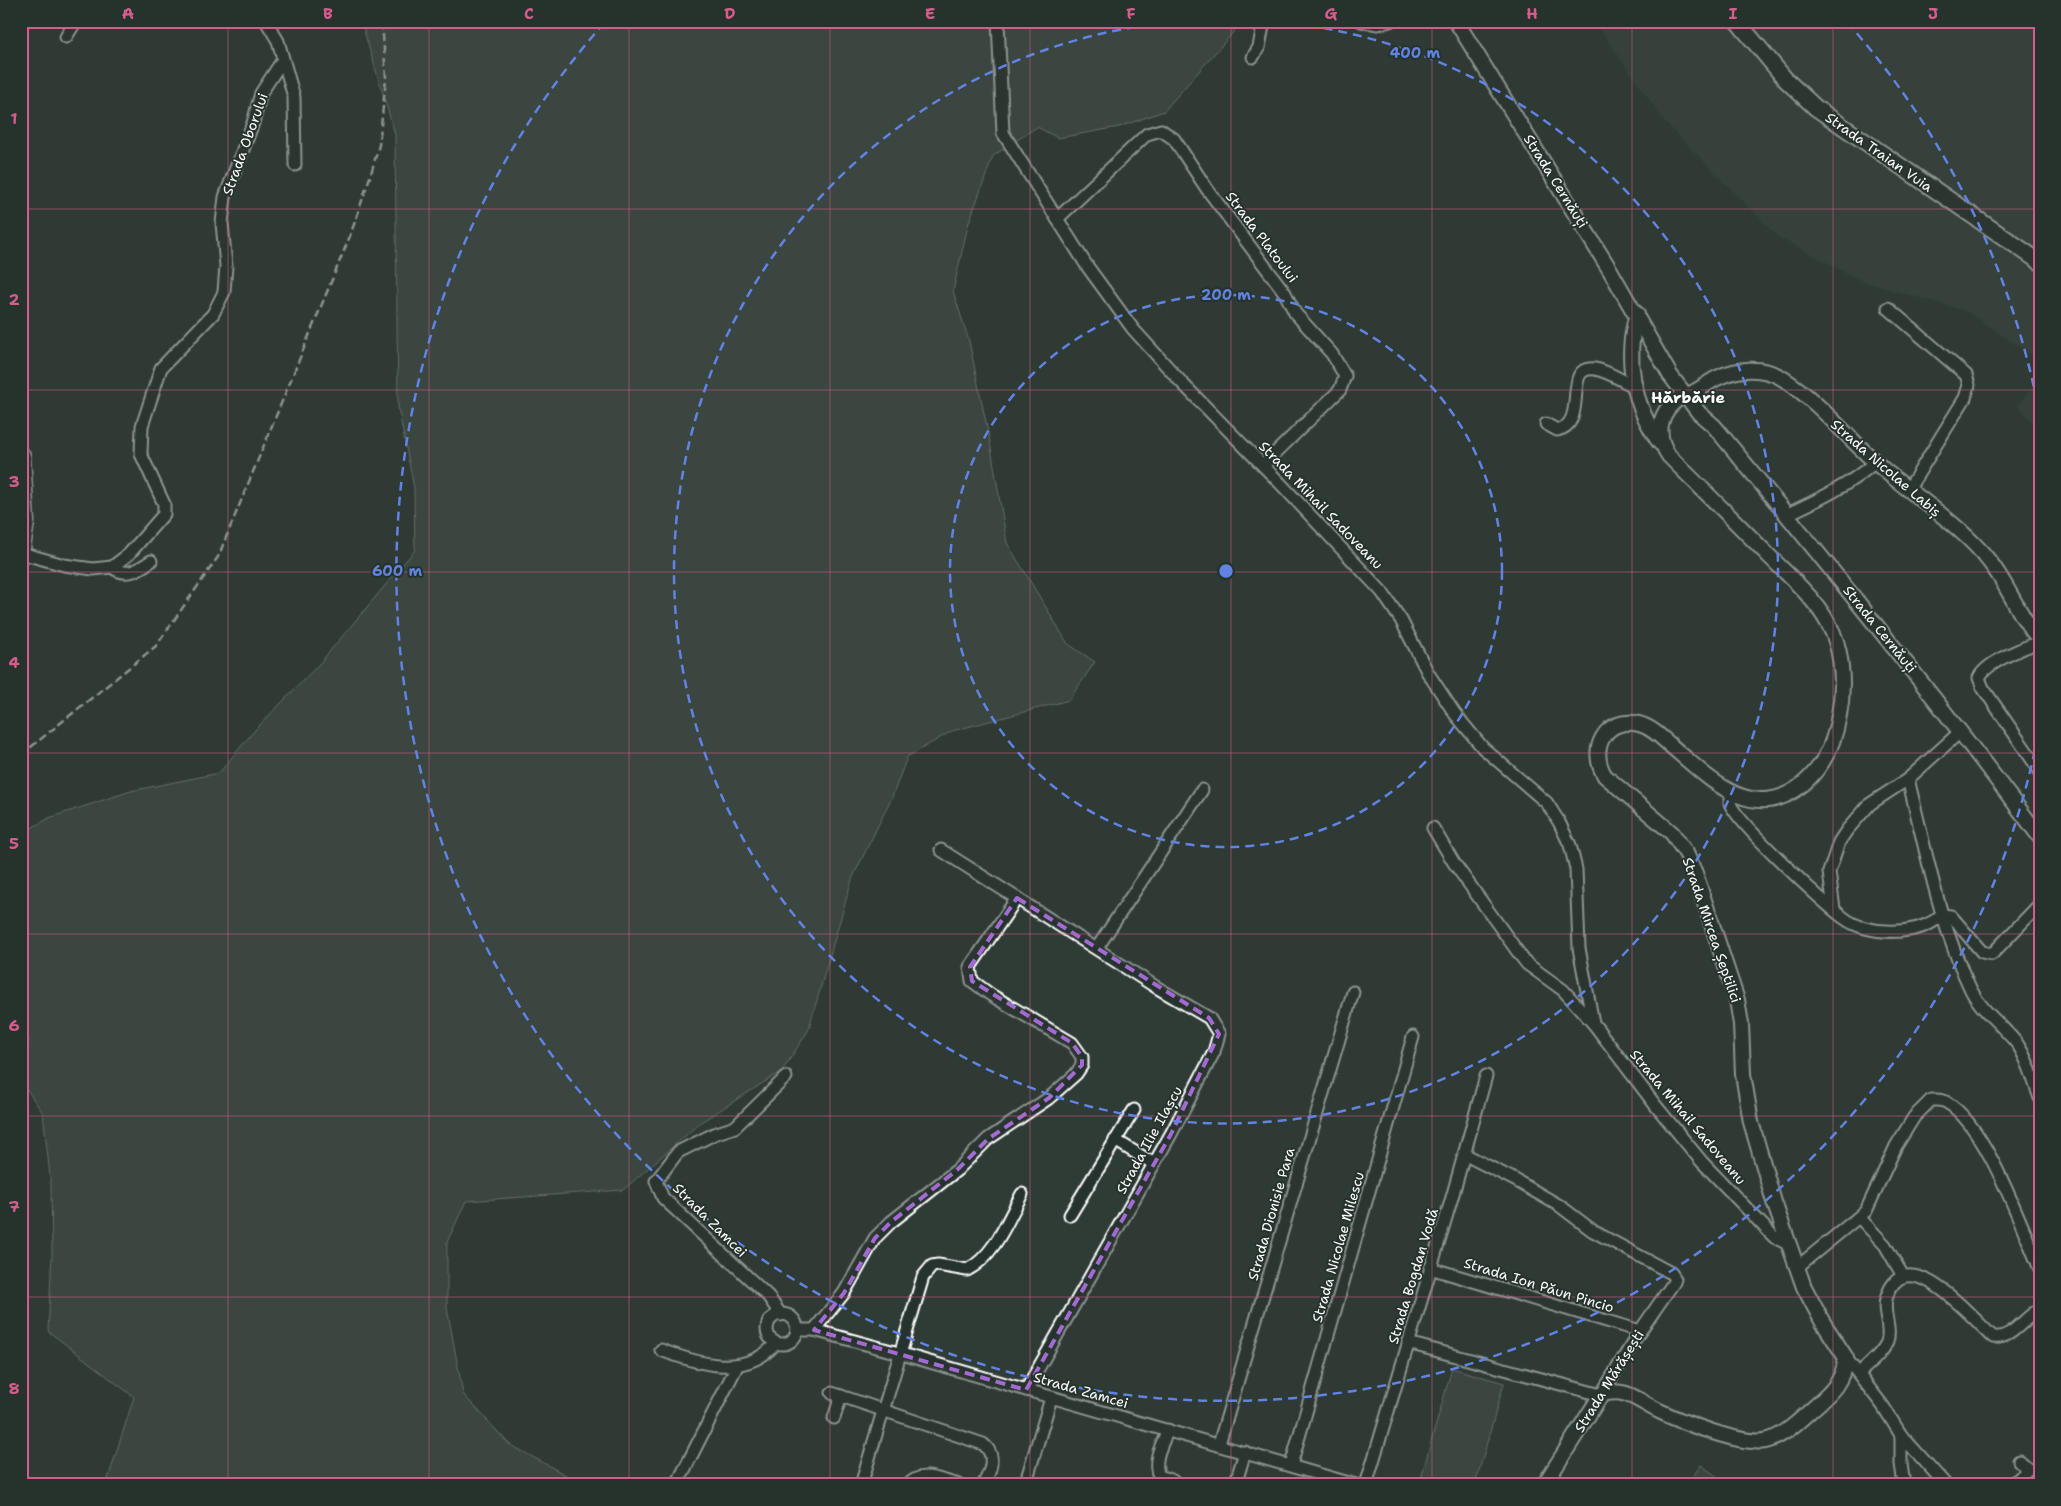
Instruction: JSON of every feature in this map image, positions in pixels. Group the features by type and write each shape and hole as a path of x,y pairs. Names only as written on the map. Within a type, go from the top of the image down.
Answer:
{"main road":[{"name":"Strada Traian Vuia","path":"1737,21 1770,63 1816,108 2040,262"},
{"path":"21,456 24,512 21,548"}],"street":[{"path":"66,37 76,21"},
{"path":"266,21 278,41 282,61 294,97 295,165"},
{"name":"Strada Mihail Sadoveanu","path":"998,21 1003,133 1087,266 1132,329 1182,384 1263,465 1382,592 1401,620 1428,673 1469,731 1500,764 1547,803 1559,822 1570,845 1576,868 1579,948 1593,1022"},
{"path":"1253,57 1259,47 1264,21"},
{"path":"1361,21 1378,24 1390,21"},
{"name":"Strada Cernăuți","path":"1456,21 1637,314 1652,342 1689,396 1788,514 1961,731 2040,837"},
{"name":"Strada Oborului","path":"112,567 129,554 164,514 164,504 141,454 142,426 161,368 213,314 224,292 226,266 222,229 225,197 253,123 261,93 282,61"},
{"name":"Strada Platoului","path":"1057,219 1148,134 1161,130 1174,139 1208,189 1285,293 1295,313 1332,354 1345,376 1340,390 1263,465"},
{"path":"1888,308 1966,375 1969,385 1964,398 1908,490"},
{"name":"Strada Mircea Șeptilici","path":"1637,314 1630,345 1634,386 1645,418 1664,448 1802,588 1829,626 1839,658 1842,693 1836,732 1827,753 1815,771 1787,795 1774,798 1748,798 1732,794 1654,732 1639,724 1623,723 1614,726 1603,736 1598,750 1598,765 1605,776 1672,833 1686,853 1695,873 1737,1000 1741,1024 1743,1074 1751,1122 1788,1244 1796,1268 1822,1321 1846,1358"},
{"path":"1546,424 1557,430 1566,427 1570,423 1576,406 1577,380 1588,369 1602,371 1634,386"},
{"name":"Strada Nicolae Labiș","path":"1689,396 1729,373 1757,370 1772,373 1790,384 1875,462 1970,541 1989,560 2024,620 2040,641"},
{"path":"1664,448 1659,432 1661,420 1674,403 1689,396"},
{"name":"Strada Mircea Șeptilici","path":"1685,470 1670,446 1667,429 1673,415 1689,396"},
{"path":"1788,514 1841,487 1863,473 1875,462"},
{"path":"21,553 64,565 93,569 112,567 119,573 126,574 138,570 151,561"},
{"path":"2040,641 1982,671 1979,678 1983,688 2040,771"},
{"path":"1834,909 1829,872 1839,842 1870,804 1908,779 1961,731"},
{"path":"1908,779 1941,915 1972,992 1980,1004 2018,1045 2032,1072 2038,1093"},
{"path":"1098,948 1202,790"},
{"path":"1732,794 1730,803 1736,813 1780,860 1844,918 1864,928 1895,930 1923,928 1933,924 1941,915"},
{"name":"Strada Mihail Sadoveanu","path":"1433,828 1454,863 1527,964 1562,990 1593,1022 1656,1106 1702,1162 1774,1237 1788,1244"},
{"name":"Strada Ilie Ilașcu","path":"941,850 1209,1018 1220,1034 1214,1052 1154,1164 1026,1390"},
{"path":"814,1330 844,1293 875,1238 891,1222 957,1170 988,1139 1049,1098 1076,1074 1082,1065 1082,1057 1072,1043 991,996 972,981 970,967 1017,898"},
{"path":"1941,915 1951,916 1982,952 1992,954 2040,904"},
{"name":"Strada Dionisie Para","path":"1220,1444 1353,992"},
{"name":"Strada Nicolae Milescu","path":"1291,1466 1413,1037"},
{"name":"Strada Zamcei","path":"781,1315 768,1296 663,1198 656,1181 678,1152 714,1134 735,1127 786,1076"},
{"name":"Strada Bogdan Vodă","path":"1366,1485 1486,1076"},
{"path":"1796,1268 1866,1211 1896,1146 1914,1117 1931,1100 1944,1100 1963,1115 1989,1156 2040,1269"},
{"path":"1070,1215 1134,1110"},
{"path":"1115,1140 1154,1164"},
{"name":"Strada Mărășești","path":"1464,1154 1536,1192 1593,1231 1671,1273 1675,1279 1640,1331 1544,1485"},
{"path":"861,1485 926,1272 932,1266 938,1265 967,1270 981,1261 989,1252 1022,1194"},
{"path":"1860,1217 1884,1245 1903,1276"},
{"name":"Strada Ion Păun Pincio","path":"1430,1268 1640,1331"},
{"path":"1859,1373 1886,1344 1888,1337 1884,1308 1886,1296 1893,1283 1903,1276 1914,1275 1930,1281 1955,1299 1993,1337 2009,1334 2032,1313 2040,1309"},
{"path":"660,1350 715,1365 737,1366 763,1354 776,1343 790,1342 797,1330 791,1317 781,1315 772,1319 769,1324 768,1335 776,1343"},
{"name":"Strada Zamcei","path":"797,1330 814,1330 900,1353 1051,1398 1220,1444 1356,1485"},
{"path":"1408,1343 1600,1394 1610,1391 1625,1392 1675,1418 1743,1440 1766,1441 1776,1437 1796,1423 1821,1401 1840,1381 1846,1358"},
{"path":"1846,1358 1859,1373 1901,1435 1946,1485"},
{"path":"678,1482 737,1366"},
{"path":"834,1418 837,1395 983,1444 989,1449 992,1458 990,1473 983,1485"},
{"path":"1025,1485 1051,1398"},
{"path":"1168,1430 1157,1460 1156,1469 1159,1476 1173,1480"},
{"path":"1901,1435 1900,1464 1904,1485"},
{"path":"1235,1485 1245,1452"},
{"path":"2011,1485 2028,1469 2019,1460"},
{"path":"908,1485 916,1477 926,1476 959,1485"}],"highlighted area":[{"path":"1017,898 1209,1018 1219,1034 1171,1134 1026,1390 814,1330 844,1293 875,1238 891,1222 957,1170 988,1139 1049,1098 1082,1065 1082,1057 1072,1043 972,981 970,967"}],"shaded area":[{"path":"361,21 1243,21 1164,111 1119,127 1058,138 1037,127 993,156 968,225 953,291 969,341 990,442 1007,543 1068,644 1095,662 1069,700 952,731 907,757 892,797 852,879 808,1031 782,1071 701,1122 623,1190 466,1201 447,1242 447,1308 463,1394 509,1444 584,1485 106,1485 134,1397 48,1331 52,1255 51,1185 43,1113 21,1081 29,1040 21,1033 21,834 49,818 131,791 219,773 254,731 320,663 415,550 414,488 398,407 395,134"},
{"path":"1594,21 2040,21 2040,361 1966,311 1864,282 1778,237 1665,122"},
{"path":"2040,377 2040,431 2018,405"},
{"path":"1452,1368 1504,1383 1475,1485 1419,1485"},
{"path":"1701,1465 1729,1485 1686,1485"}],"railway":[{"path":"21,755 156,646 218,557 350,236 370,177 379,145 386,78 382,21"}],"district":[{"name":"Hărbărie","path":"1688,397"}]}
